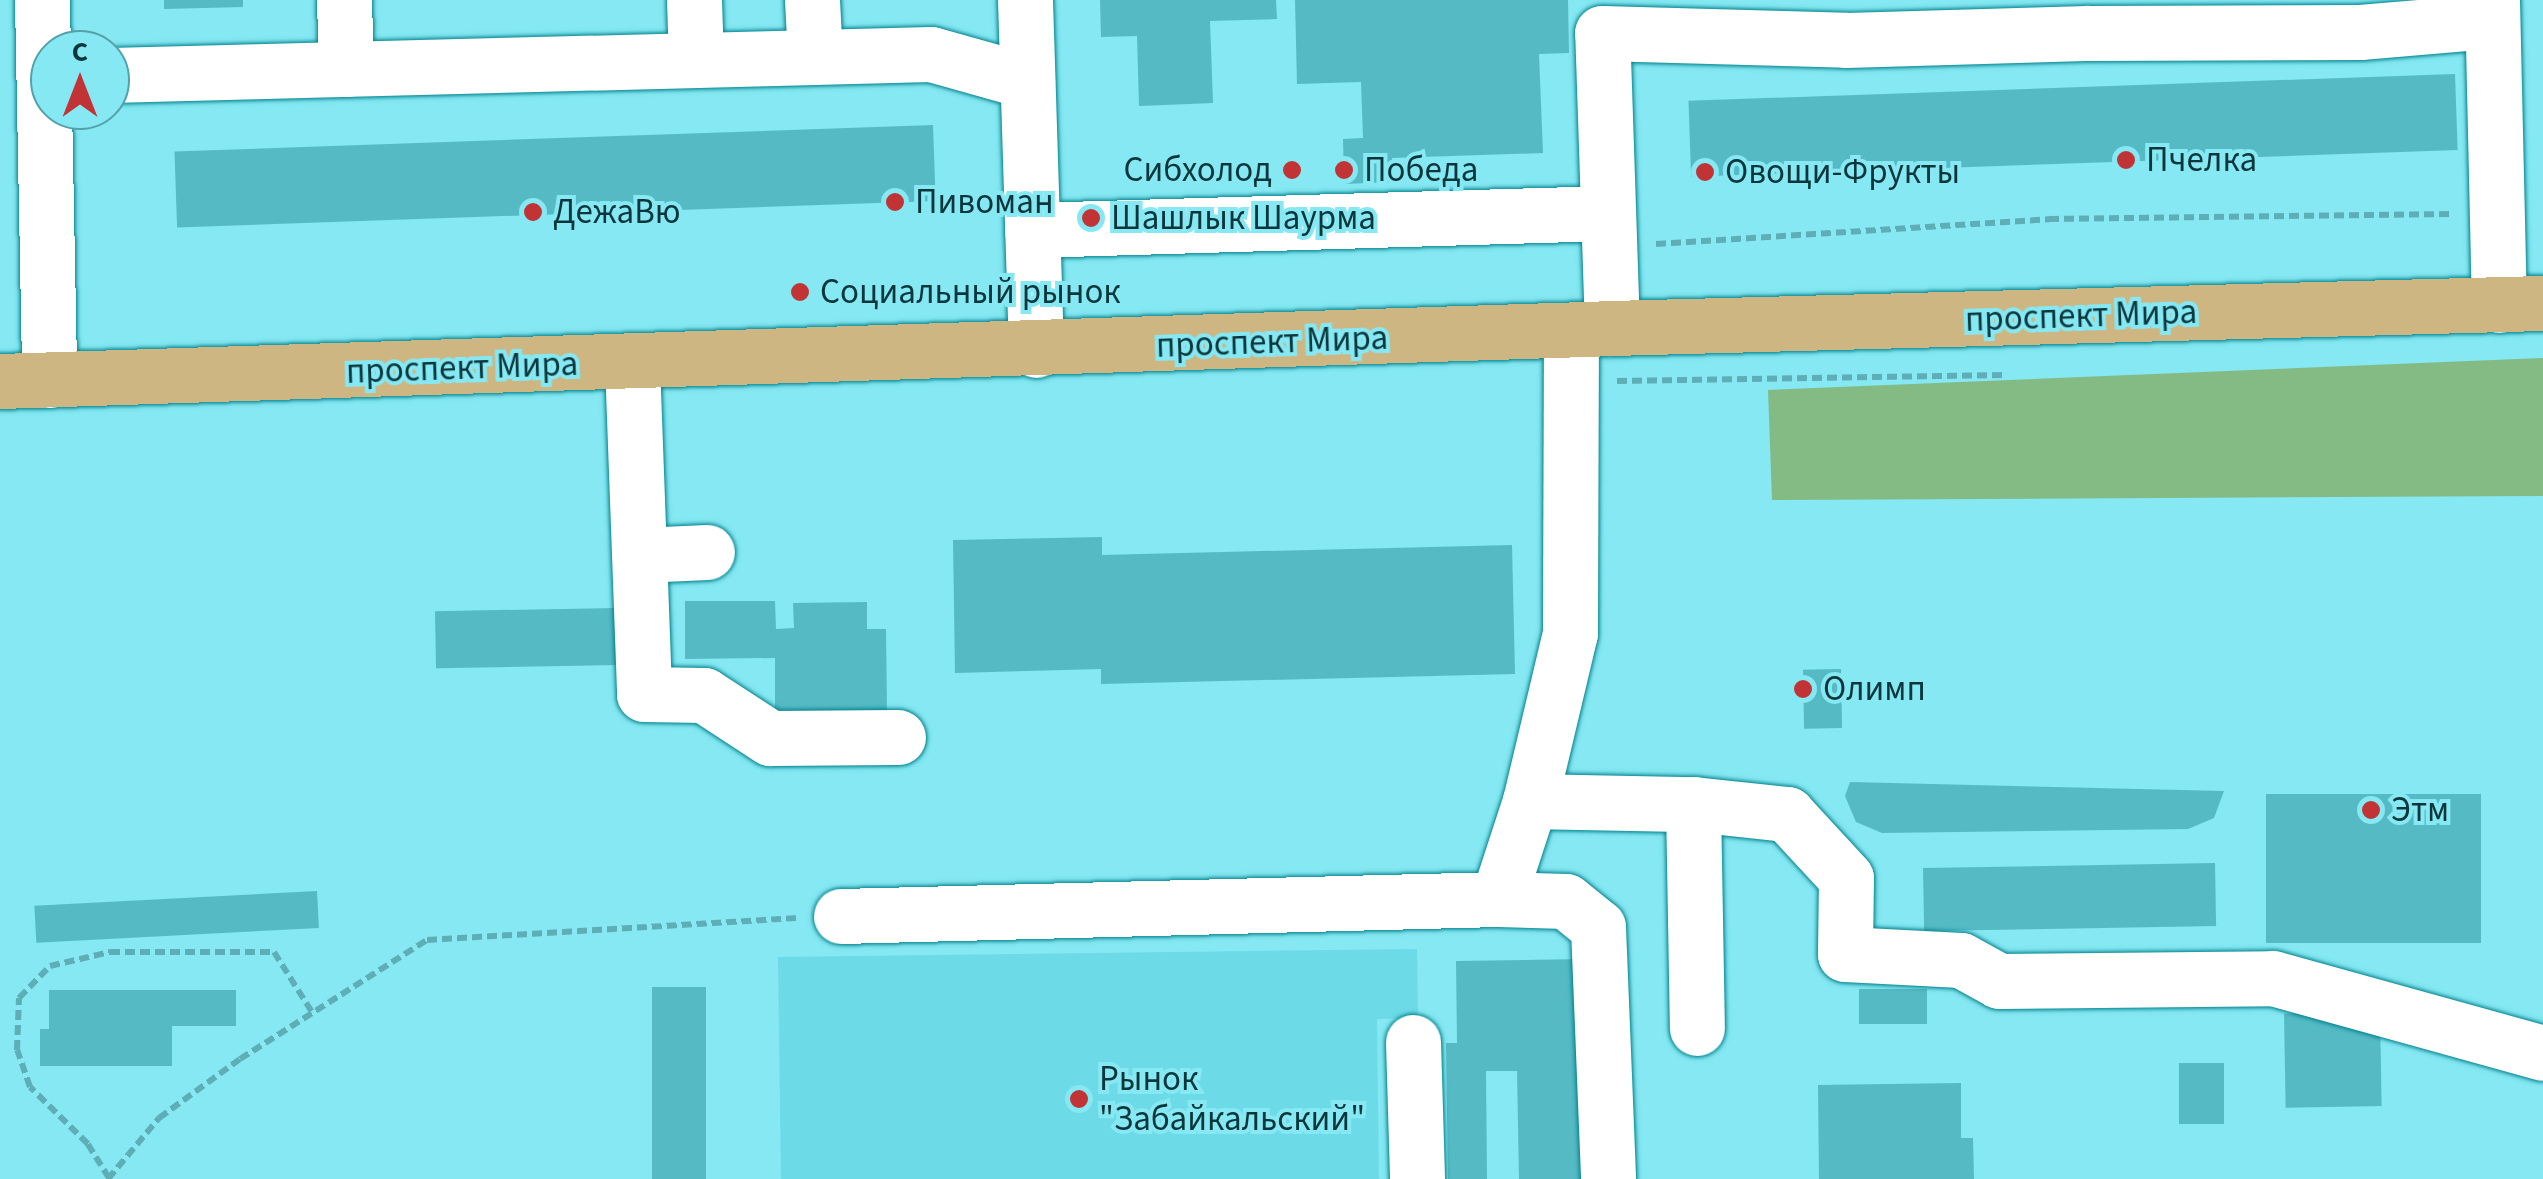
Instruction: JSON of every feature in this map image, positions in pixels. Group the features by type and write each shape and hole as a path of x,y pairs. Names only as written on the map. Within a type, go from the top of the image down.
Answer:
{"main road":[{"name":"проспект Мира","path":"24,381 1591,329 2521,304"}],"street":[{"path":"42,0 44,30"},
{"path":"344,0 346,69"},
{"path":"694,0 696,60"},
{"path":"812,0 815,57"},
{"path":"1025,0 1036,350"},
{"path":"1498,899 1530,801 1570,633 1591,329 1609,230 1598,16 1845,20 2088,33 2492,11 2497,214 2521,304"},
{"path":"130,74 930,54 1028,81"},
{"path":"24,381 43,130"},
{"path":"1032,230 1609,230"},
{"path":"632,363 644,694 704,695 770,738 898,737"},
{"path":"640,555 707,552"},
{"path":"1530,801 1692,804 1787,814 1846,878 1846,954 1961,960 2000,981 2274,978 2543,1053"},
{"path":"1692,804 1696,1028"},
{"path":"840,916 1498,899 1566,901 1598,927 1608,1179"},
{"path":"1413,1042 1417,1179"}],"path":[{"path":"1609,230 2497,214"},
{"path":"1601,381 2004,375"},
{"path":"312,1013 274,952 110,952 50,966 18,998 17,1050 30,1087 88,1144 109,1178 159,1118 427,940 840,916"}],"shaded area":[{"name":"Рынок \"Забайкальский\"","path":"1417,949 1418,1018 1377,1019 1379,1179 781,1179 778,957"}],"green space":[{"path":"2543,358 2543,496 1772,500 1768,390"}],"building":[{"path":"164,0 243,0 243,7 164,9"},
{"path":"1100,0 1276,0 1277,19 1210,21 1213,103 1139,106 1137,36 1101,37"},
{"path":"1295,0 1568,0 1569,53 1539,54 1543,153 1392,158 1393,182 1344,184 1343,139 1363,138 1361,82 1297,84"},
{"path":"2455,74 2458,150 1691,177 1688,101"},
{"path":"933,125 936,201 177,227 174,151"},
{"path":"1102,537 1102,555 1512,545 1515,674 1101,684 1101,669 955,673 953,540"},
{"path":"685,601 775,601 776,629 794,628 793,603 867,602 867,629 886,629 887,710 775,712 775,658 685,659"},
{"path":"617,608 618,665 436,668 435,611"},
{"path":"1841,669 1842,728 1804,729 1803,670"},
{"path":"1850,782 2224,791 2214,818 2188,829 1882,833 1856,822 1845,796"},
{"path":"2266,794 2481,794 2481,943 2266,943"},
{"path":"2215,863 2216,926 1924,931 1923,868"},
{"path":"317,891 319,928 36,943 34,906"},
{"path":"1586,959 1589,1179 1519,1179 1517,1071 1486,1071 1487,1179 1448,1179 1446,1043 1457,1043 1456,961"},
{"path":"652,987 706,987 706,1179 652,1179"},
{"path":"1859,989 1927,989 1927,1024 1859,1024"},
{"path":"49,990 236,990 236,1026 172,1026 172,1066 40,1066 40,1029 49,1029"},
{"path":"2380,1012 2382,1106 2286,1108 2284,1014"},
{"path":"2179,1063 2224,1063 2224,1124 2179,1124"},
{"path":"1961,1083 1961,1138 1973,1138 1974,1179 1819,1179 1818,1085"}],"place":[{"name":"Пчелка","path":"2126,160"},
{"name":"Сибхолод","path":"1292,170"},
{"name":"Победа","path":"1344,170"},
{"name":"Овощи-Фрукты","path":"1705,172"},
{"name":"Пивоман","path":"895,202"},
{"name":"ДежаВю","path":"533,212"},
{"name":"Шашлык Шаурма","path":"1091,218"},
{"name":"Социальный рынок","path":"800,292"},
{"name":"Олимп","path":"1803,689"},
{"name":"Этм","path":"2371,810"},
{"name":"Рынок \"Забайкальский\"","path":"1079,1099"}]}
